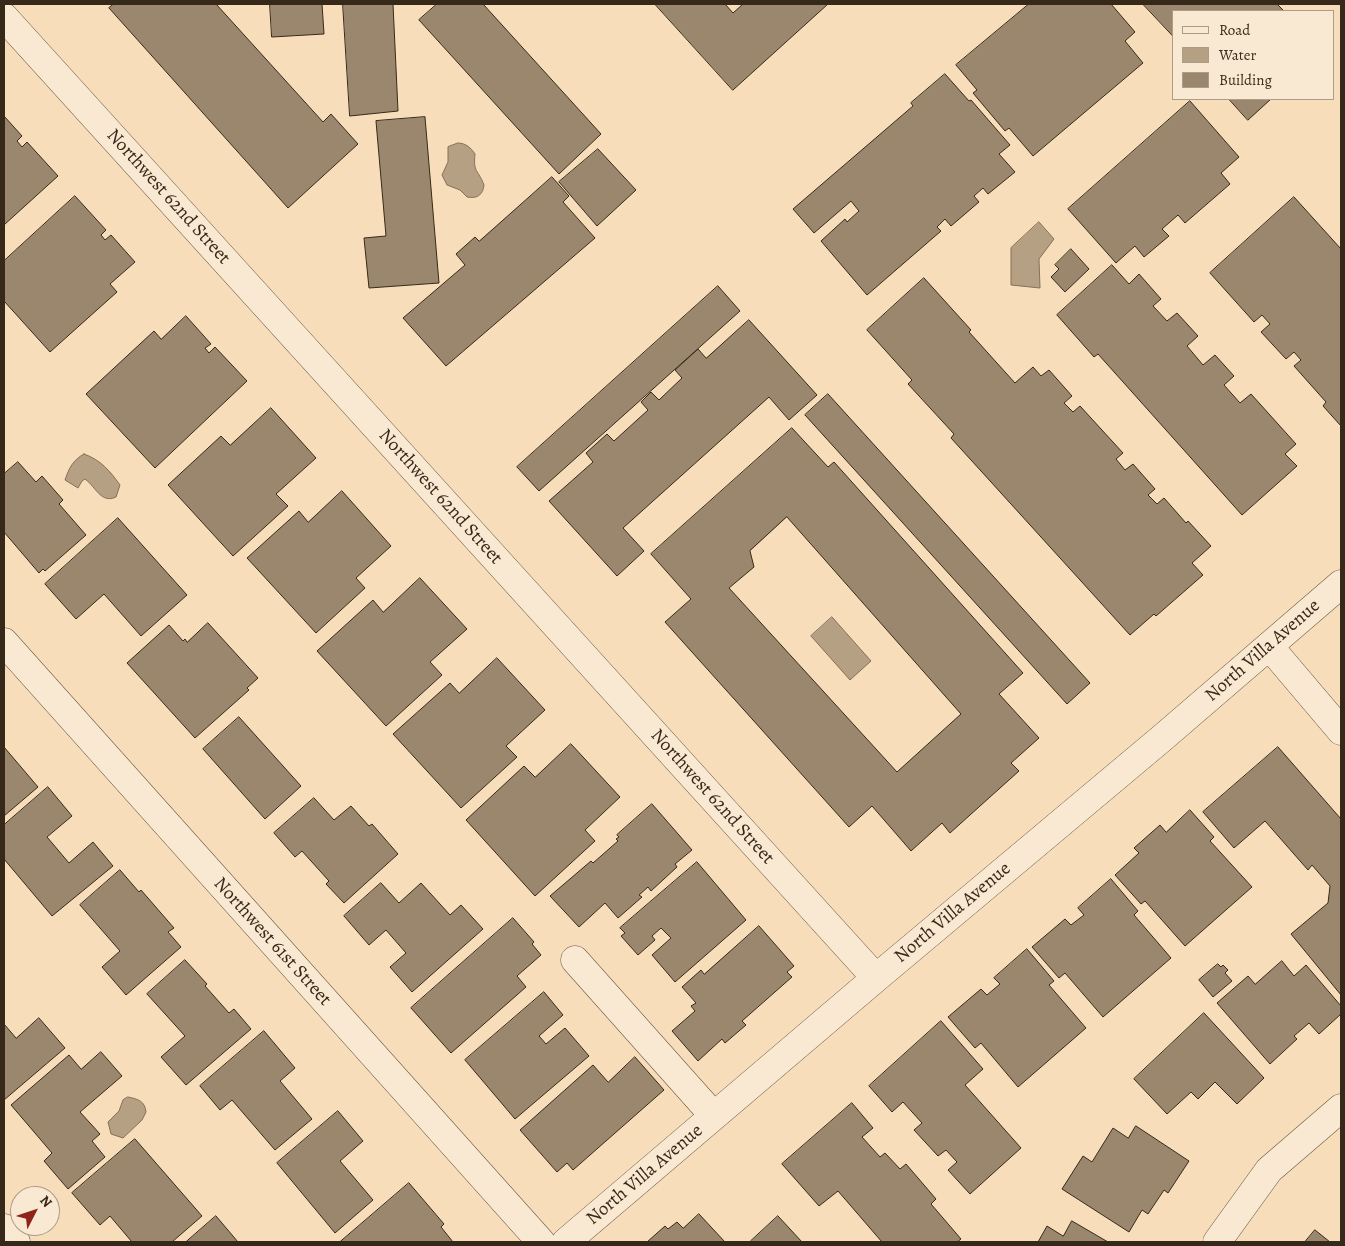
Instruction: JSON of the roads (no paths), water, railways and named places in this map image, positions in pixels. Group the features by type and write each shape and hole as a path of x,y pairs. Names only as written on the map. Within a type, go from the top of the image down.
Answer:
{"street":[{"name":"Northwest 62nd Street","path":"4,17 876,978"},
{"name":"North Villa Avenue","path":"566,1242 1341,584"},
{"name":"Northwest 61st Street","path":"4,642 541,1242"},
{"path":"1269,646 1341,731"},
{"path":"575,960 714,1116"},
{"path":"1218,1242 1269,1170 1341,1108"},
{"path":"4,1228 16,1242"}],"water":[{"path":"458,143 468,146 475,154 475,168 484,185 481,194 477,197 467,197 460,190 447,185 442,175 448,162 448,147"},
{"path":"1039,222 1054,239 1039,259 1040,288 1011,285 1011,248"},
{"path":"84,454 100,463 120,485 116,497 111,499 102,496 85,479 78,488 65,480 72,465"},
{"path":"832,617 871,661 850,680 811,636"},
{"path":"128,1097 140,1101 144,1105 146,1112 142,1120 123,1138 111,1134 108,1122 119,1111 123,1100"}]}
